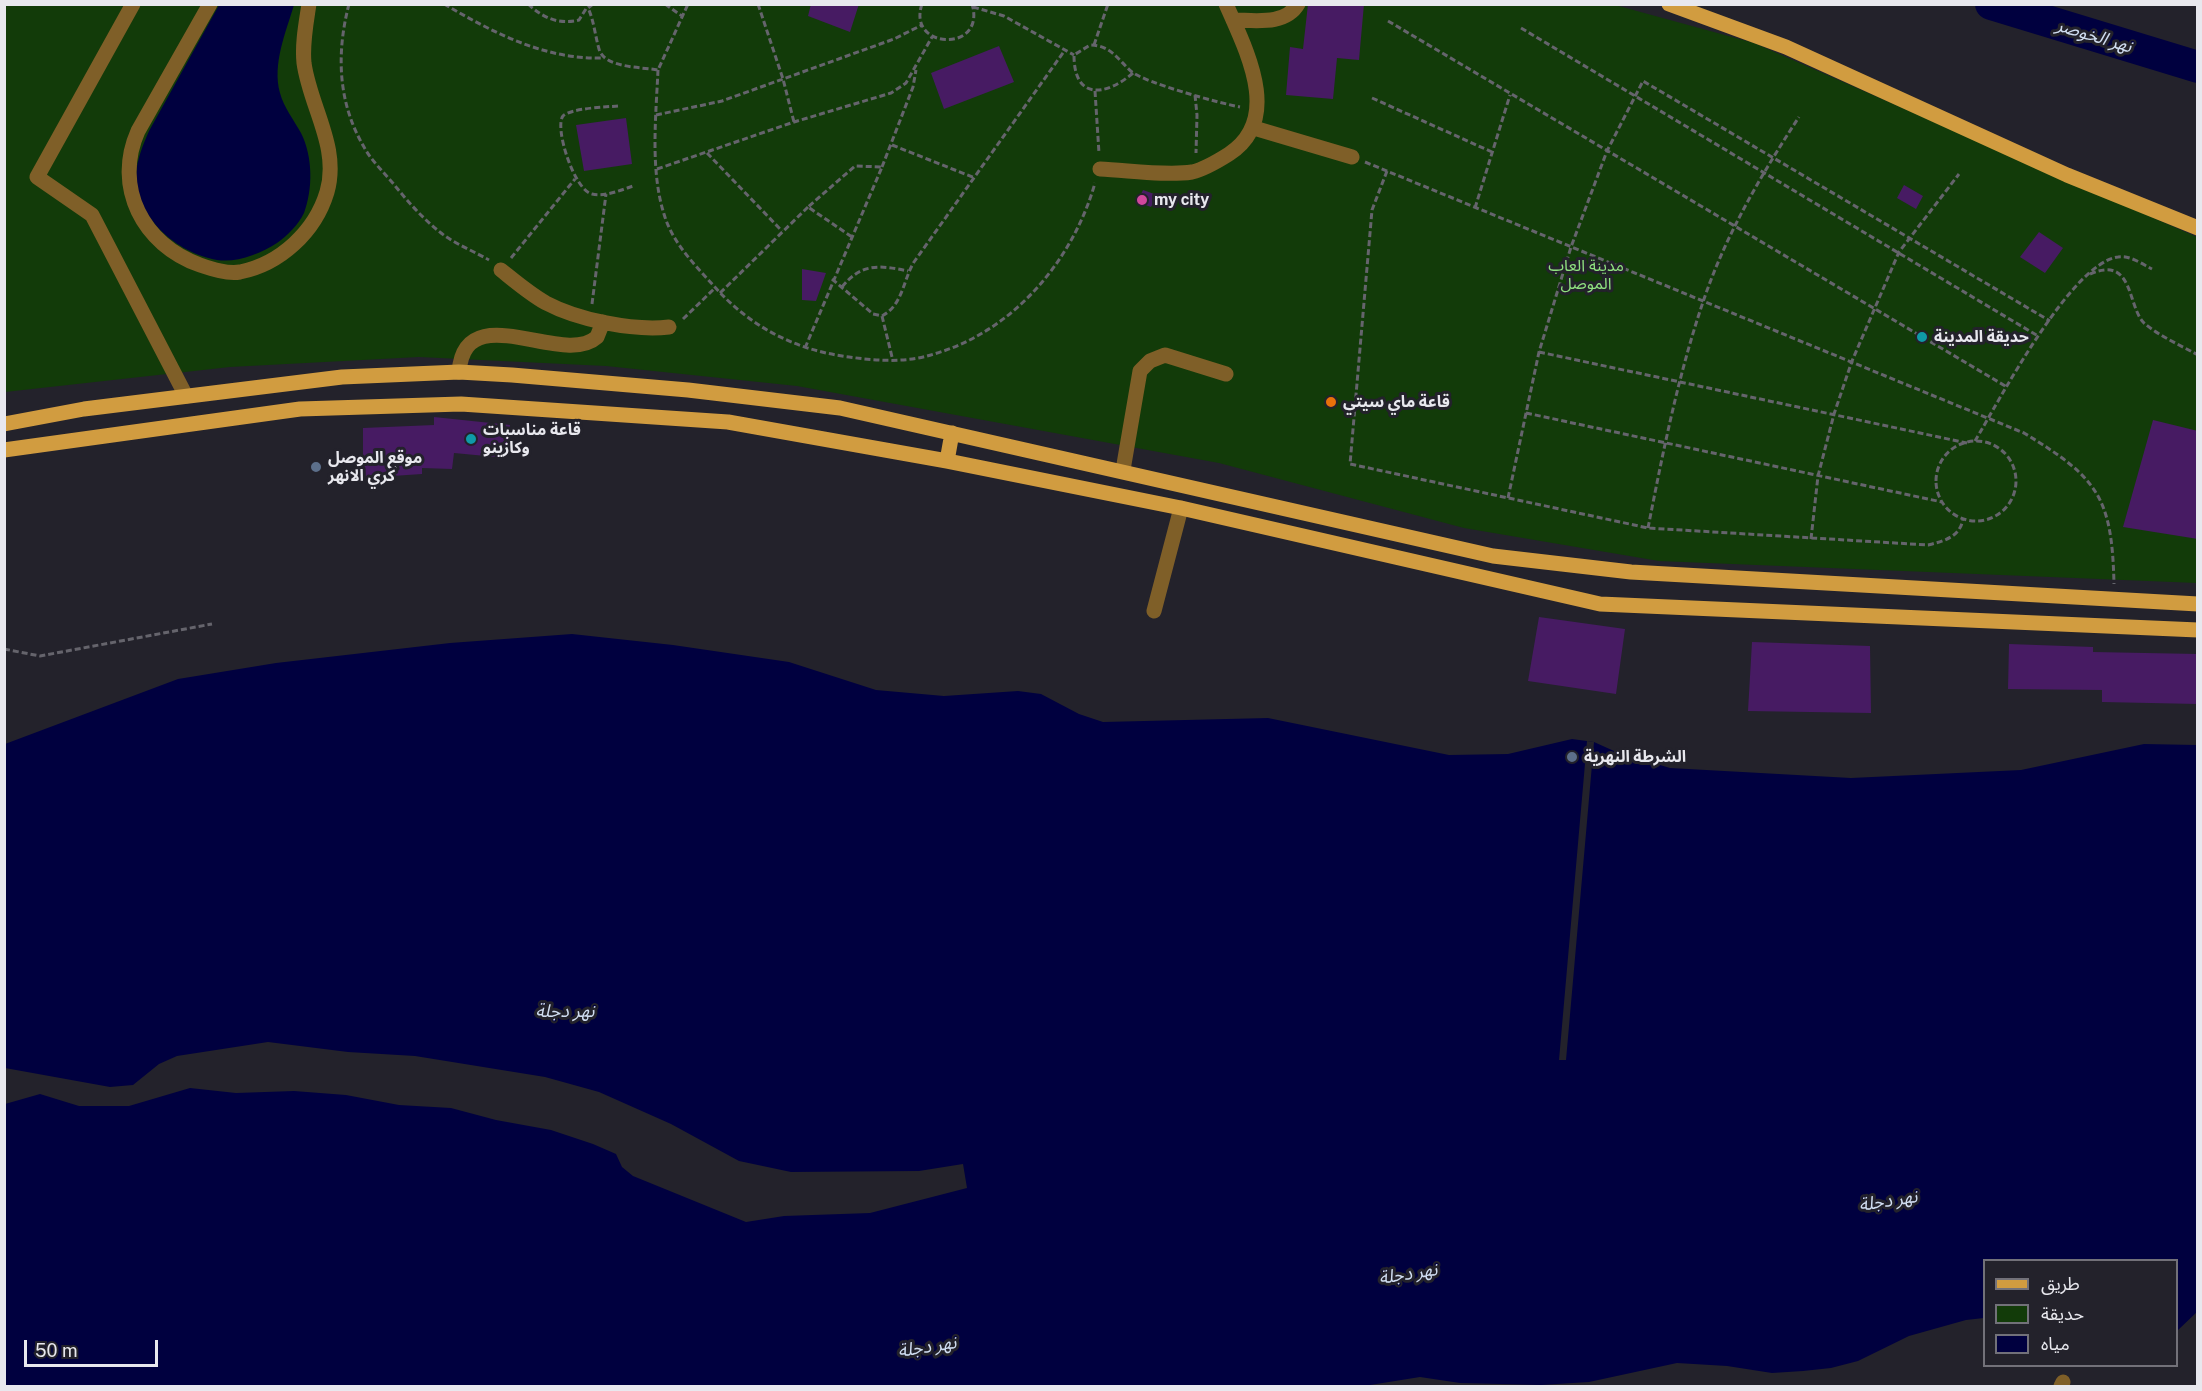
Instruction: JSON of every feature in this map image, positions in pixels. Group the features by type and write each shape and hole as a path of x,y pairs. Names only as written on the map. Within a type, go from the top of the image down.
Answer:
{"main road":[{"path":"1669,4 1786,47 2035,160 2198,228"},
{"path":"4,424 84,409 342,377 459,372 688,390 840,408 1123,470 1493,556 1631,572 2198,604"},
{"path":"4,450 300,409 461,404 729,422 947,461 1180,508 1600,604 2198,630"},
{"path":"947,461 952,432"},
{"path":"2102,625 2108,598"}],"street":[{"path":"133,4 37,177 92,215 186,396"},
{"path":"210,4 130,147 129,188 136,213 154,237 177,256 215,270 238,272 266,263 290,250 309,227 327,192 330,160 325,129 314,105 304,63 304,31 309,4"},
{"path":"1100,169 1191,172 1205,168 1232,152 1254,128 1257,111 1253,76 1226,4"},
{"path":"1233,20 1281,18 1289,15 1298,4"},
{"path":"1254,128 1352,157"},
{"path":"501,270 548,304 596,320 650,329 669,327"},
{"path":"459,372 462,356 480,338 497,335 512,336 580,346 597,337 596,320"},
{"path":"1123,470 1140,371 1150,361 1165,356 1226,374"},
{"path":"1154,611 1180,508"}],"path":[{"path":"349,4 341,51 341,84 348,116 364,148 406,200 432,225 501,270 575,179"},
{"path":"444,4 508,38 547,52 584,59 604,58 614,63 658,70"},
{"path":"528,4 552,20 562,22 579,20 590,6"},
{"path":"665,4 682,16"},
{"path":"688,4 658,70 657,169 659,193 669,227 683,250 720,293 750,322 769,333 828,355 893,361 935,354 991,328 1017,309 1045,279 1067,248 1082,219 1100,169 1095,91"},
{"path":"758,4 783,79 794,122"},
{"path":"922,4 922,25 932,37 948,41 963,36 972,23 973,6 1004,16 1074,55"},
{"path":"1094,45 1108,4"},
{"path":"590,6 598,48 604,58"},
{"path":"1388,21 2007,387"},
{"path":"656,115 722,101 894,39 922,25"},
{"path":"1521,28 2038,336"},
{"path":"657,169 794,122 891,93 906,83 917,68 932,37"},
{"path":"1074,55 1094,45 1104,47 1118,56 1133,73 1195,95 1257,111"},
{"path":"882,316 895,306 908,271 1065,50"},
{"path":"1074,55 1078,78 1082,84 1095,91 1114,87 1133,73"},
{"path":"805,348 832,279 892,145 913,87 917,68"},
{"path":"1508,498 1539,352 1571,247 1607,152 1643,81 2050,321"},
{"path":"1475,208 1511,94"},
{"path":"1191,172 1198,134 1195,95"},
{"path":"1372,98 1492,152"},
{"path":"618,106 570,112 563,117 560,126 575,179 588,193 606,194 633,186"},
{"path":"1648,528 1679,382 1703,301 1735,227 1763,172 1799,117"},
{"path":"892,145 975,178"},
{"path":"707,153 782,231"},
{"path":"1352,157 2024,433 2054,451 2081,472 2098,492 2108,517 2113,544 2108,598"},
{"path":"720,293 782,231 855,166 882,167"},
{"path":"1388,171 1372,210 1350,464 1648,528 1928,545 1952,537 1961,526 1963,519"},
{"path":"1811,539 1818,476 1833,414 1873,308 1899,252 1959,174"},
{"path":"596,320 606,194"},
{"path":"808,207 852,237"},
{"path":"1975,441 2038,336 2081,280 2100,265 2120,256 2135,260 2152,269"},
{"path":"842,287 852,275 866,267 882,266 908,271"},
{"path":"2081,280 2093,273 2103,271 2121,276 2132,292 2135,308 2142,321 2198,355"},
{"path":"832,279 873,314 882,316"},
{"path":"669,327 682,320 715,287"},
{"path":"882,316 893,361"},
{"path":"1539,352 1966,443"},
{"path":"1526,413 1942,502"},
{"path":"1975,441 1996,446 2006,454 2015,472 2015,491 2005,508 1989,519 1963,519 1951,512 1942,502 1936,477 1940,464 1947,453 1966,443 1975,441"},
{"path":"4,649 40,656 212,624"}],"green space":[{"name":"مدينة العاب الموصل","path":"5,5 1615,5 1754,43 2197,237 2197,583 1659,561 1464,528 1219,463 797,386 606,366 419,357 230,367 5,392"}],"water":[{"path":"219,5 294,5 281,48 278,82 284,104 305,142 310,163 309,194 299,222 285,237 263,251 248,257 225,261 187,250 162,231 151,219 143,205 136,175 139,158 149,131"},
{"name":"نهر دجلة","path":"572,634 673,645 789,662 876,690 944,696 1018,691 1041,694 1079,714 1103,722 1268,718 1449,755 1508,754 1572,739 1594,742 1614,751 1670,768 1851,778 2021,770 2144,744 2197,745 2198,1311 2178,1330 2178,1259 1983,1259 1983,1318 1966,1320 1909,1336 1858,1361 1831,1368 1772,1373 1727,1366 1677,1363 1589,1382 1541,1385 1460,1383 1420,1377 1364,1386 5,1386 5,744 178,679 276,663 450,643"}],"pier":[{"path":"1587,741 1594,742 1566,1060 1559,1060"},
{"path":"268,1042 348,1052 415,1056 545,1077 599,1092 671,1124 739,1161 791,1172 919,1171 963,1164 967,1188 870,1213 784,1216 746,1222 633,1176 622,1167 616,1154 593,1144 551,1130 496,1120 451,1108 399,1105 346,1095 294,1091 236,1093 190,1088 129,1106 79,1106 40,1094 5,1104 5,1068 110,1087 133,1085 159,1064 177,1056"}],"building":[{"path":"811,4 859,4 850,32 808,16"},
{"path":"1308,4 1364,4 1359,60 1337,58 1333,99 1286,95 1290,47 1303,49"},
{"path":"999,46 1014,82 944,109 931,73"},
{"path":"626,118 632,164 584,171 576,125"},
{"path":"1904,185 1923,196 1916,209 1897,198"},
{"path":"1143,190 1157,195 1151,207 1137,202"},
{"path":"2039,232 2063,248 2045,273 2020,257"},
{"path":"802,269 826,273 816,301 802,300"},
{"path":"434,417 510,425 507,458 454,453 452,469 422,468 422,474 363,478 363,428 434,425"},
{"path":"2153,420 2198,431 2198,539 2123,527"},
{"path":"1539,617 1625,629 1616,694 1528,681"},
{"path":"1752,642 1870,646 1871,713 1748,711"},
{"path":"2009,644 2093,647 2093,652 2198,654 2198,704 2102,702 2102,690 2008,689"}],"waterway":[{"name":"نهر الخوصر","path":"1991,4 2198,67"}],"place":[{"name":"my city","path":"1142,200"},
{"name":"حديقة المدينة","path":"1922,337"},
{"name":"قاعة ماي سيتي","path":"1331,402"},
{"name":"قاعة مناسبات وكازينو","path":"471,439"},
{"name":"موقع الموصل كري الانهر","path":"316,467"},
{"name":"الشرطة النهرية","path":"1572,757"}]}
